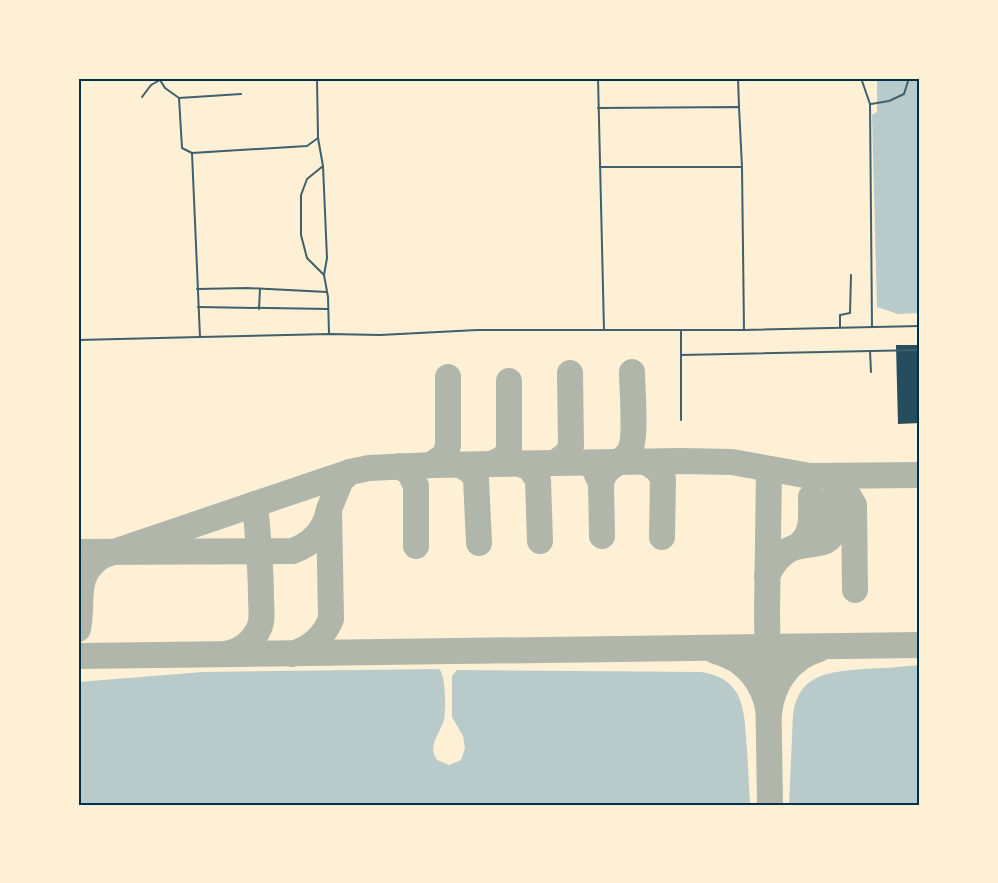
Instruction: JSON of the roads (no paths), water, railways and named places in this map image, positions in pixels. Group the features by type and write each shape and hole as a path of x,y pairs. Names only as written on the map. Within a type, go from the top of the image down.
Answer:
{"lane":[{"path":"317,78 318,138 323,166 327,258 324,275 329,334"},
{"path":"598,78 604,331"},
{"path":"738,78 744,330"},
{"path":"861,78 870,104 872,326"},
{"path":"870,104 890,101 904,94 909,78"},
{"path":"142,97 159,79 165,88 179,98 241,94"},
{"path":"179,98 182,148 192,153 307,146 318,138"},
{"path":"598,108 739,107"},
{"path":"192,153 200,337"},
{"path":"323,166 307,179 301,195 301,235 307,258 324,275"},
{"path":"600,167 741,167"},
{"path":"840,327 840,315 850,313 851,275"},
{"path":"197,289 327,292"},
{"path":"259,309 260,289"},
{"path":"198,307 328,309"},
{"path":"78,340 329,334 380,335 477,330 744,330 920,326"},
{"path":"681,330 681,420"},
{"path":"681,355 920,350"},
{"path":"870,351 871,372"}]}
